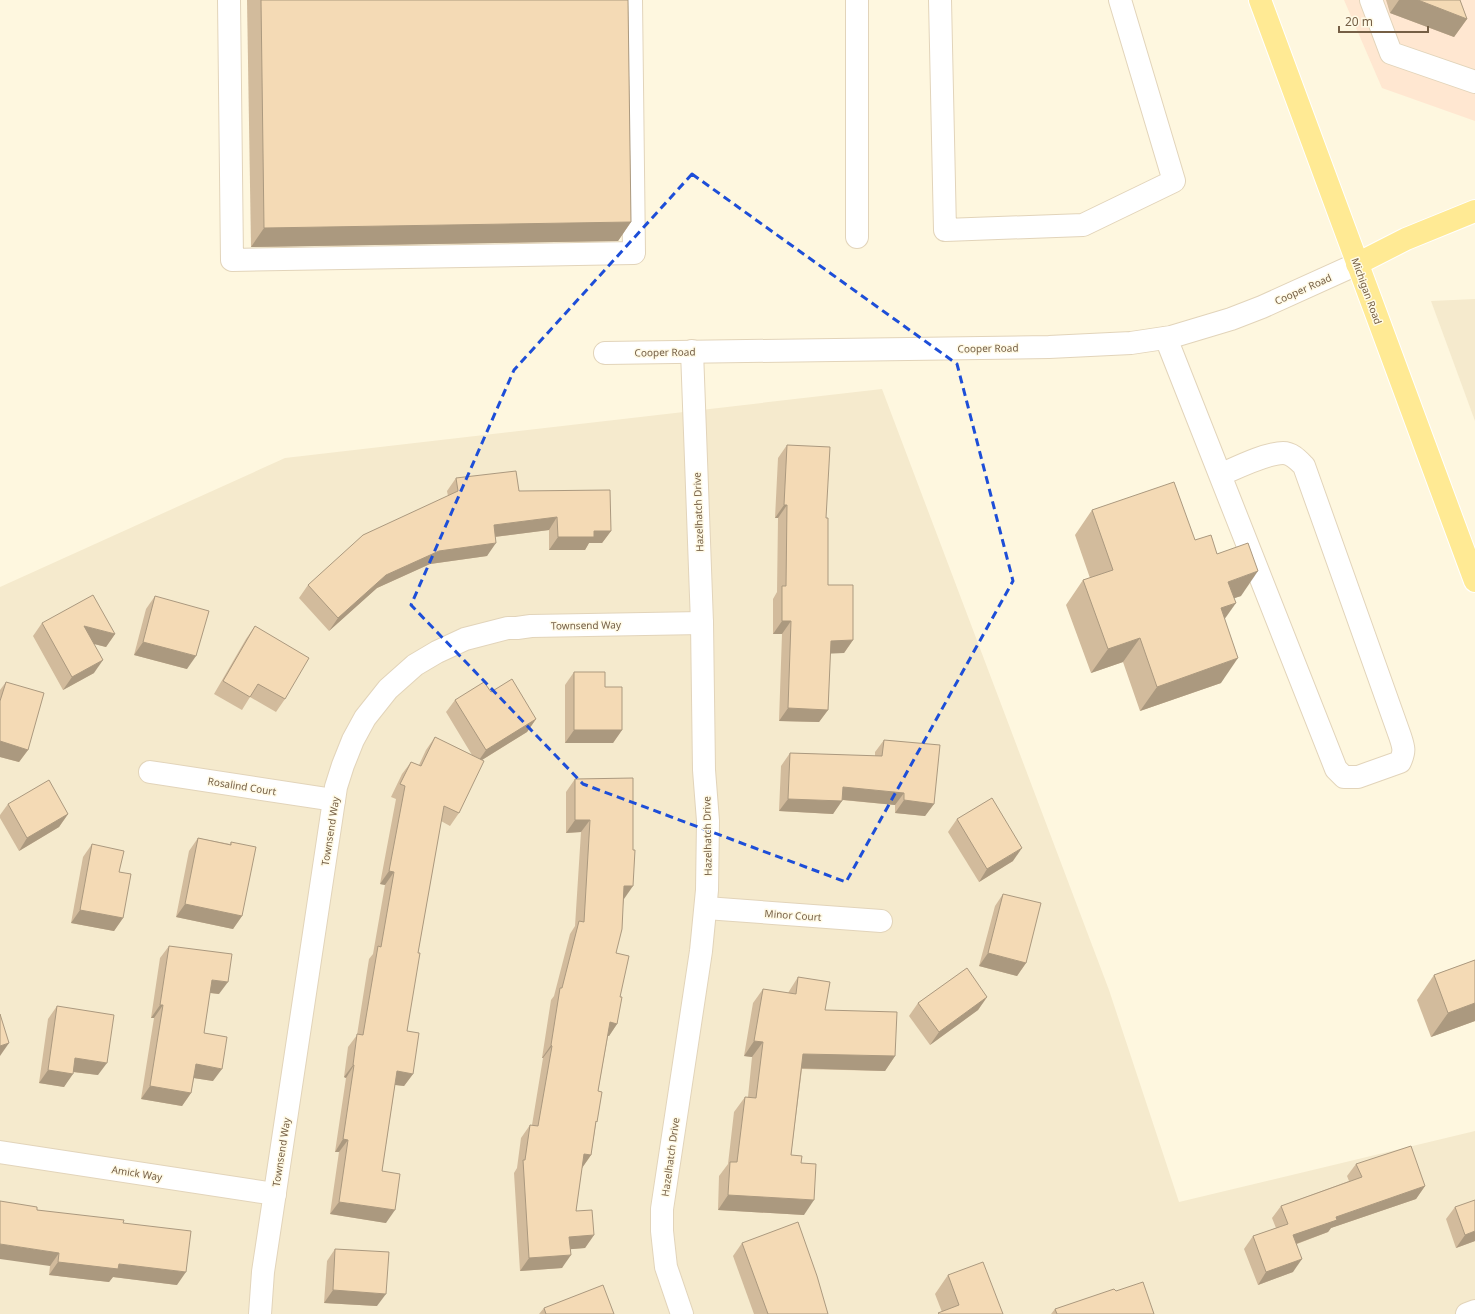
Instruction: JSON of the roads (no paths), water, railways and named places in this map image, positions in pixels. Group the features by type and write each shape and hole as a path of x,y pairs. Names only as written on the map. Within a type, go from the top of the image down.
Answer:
{"main road":[{"name":"Michigan Road","path":"1260,0 1475,581"},
{"path":"1357,264 1406,239 1475,211"}],"street":[{"path":"229,0 232,260 634,253 631,0"},
{"path":"857,0 857,237"},
{"path":"940,0 945,230 1083,225 1174,181 1120,0"},
{"path":"1371,0 1391,53 1475,82"},
{"name":"Cooper Road","path":"606,353 1086,346 1131,343 1166,338 1231,319 1262,307 1357,264"},
{"path":"1166,338 1336,769 1344,777 1358,777 1400,762 1404,754 1404,747 1304,466 1296,457 1284,453 1270,455 1220,474"},
{"name":"Hazelhatch Drive","path":"682,1314 666,1267 662,1231 662,1208 701,951 706,908 708,837 704,770 702,623 692,351"},
{"name":"Townsend Way","path":"260,1314 262,1272 334,800 343,765 353,740 365,718 388,689 415,665 437,652 465,639 508,628 539,626 702,623"},
{"name":"Rosalind Court","path":"150,772 334,800"},
{"name":"Minor Court","path":"706,908 881,921"},
{"name":"Amick Way","path":"0,1152 275,1194"},
{"path":"1467,1314 1475,1311"}]}
